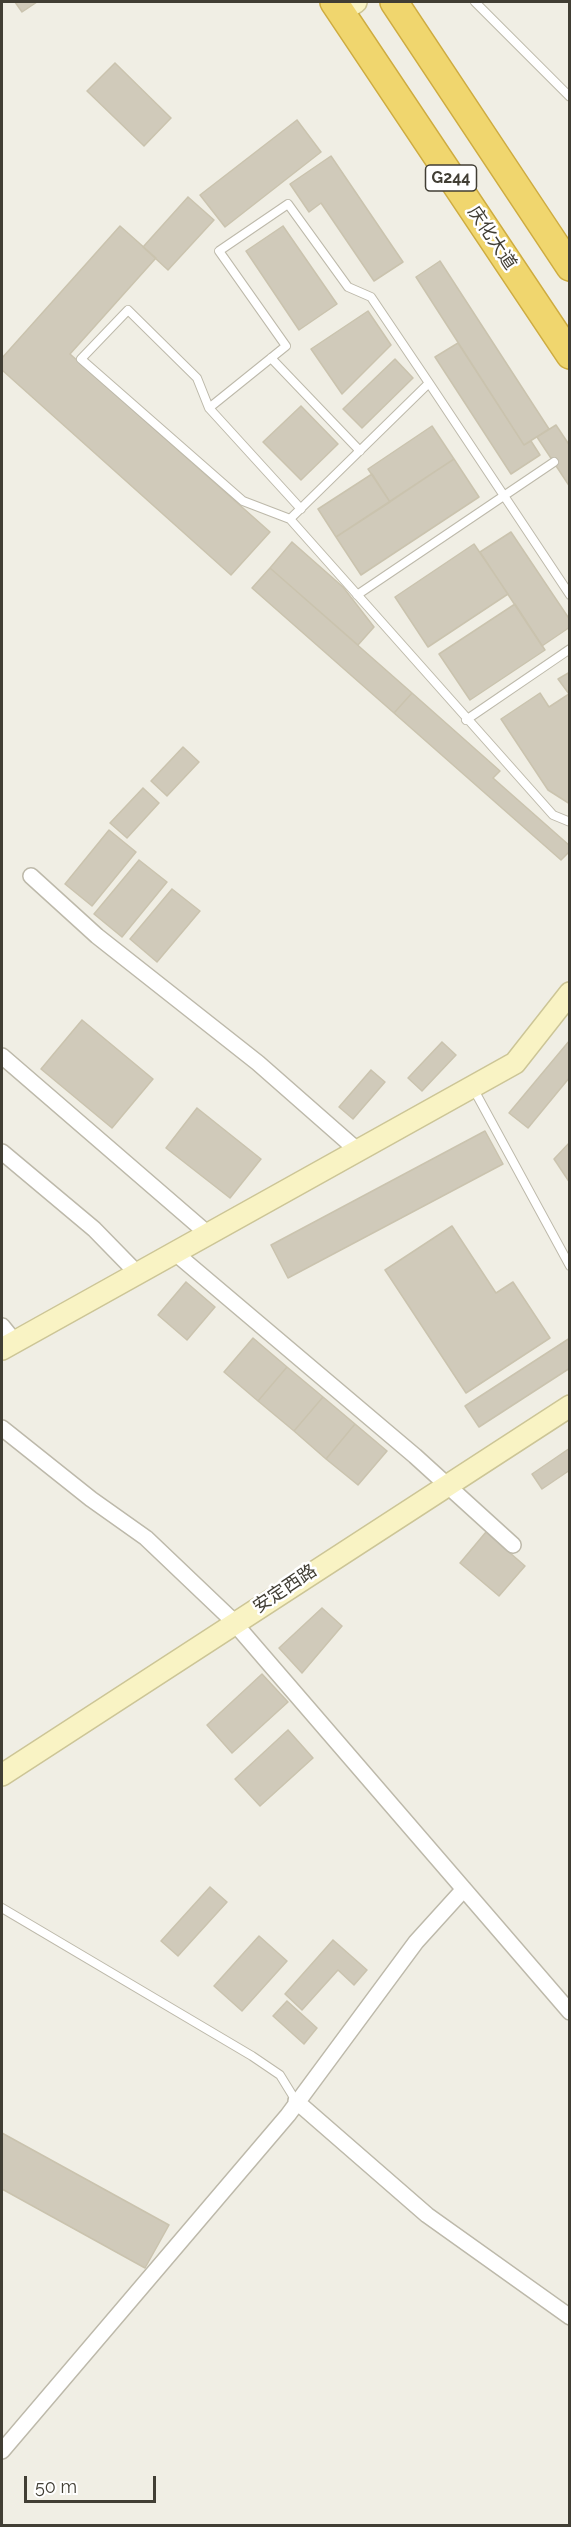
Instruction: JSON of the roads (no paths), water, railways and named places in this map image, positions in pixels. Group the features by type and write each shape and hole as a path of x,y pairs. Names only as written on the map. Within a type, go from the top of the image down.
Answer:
{"highway":[{"name":"G244","path":"394,2 570,267"},
{"name":"庆化大道","path":"344,5 570,355"}],"street":[{"path":"31,876 97,936 258,1063 357,1150"},
{"path":"6,1339 137,1273 515,1063 570,993"},
{"path":"2,1056 208,1234"},
{"path":"2,1152 94,1229 137,1273"},
{"path":"174,1252 441,1480 513,1545"},
{"name":"安定西路","path":"2,1760 230,1618 441,1480 570,1391"},
{"name":"安定西路","path":"441,1480 570,1406"},
{"path":"2,1428 91,1499 146,1538 230,1618 570,2012"},
{"name":"安定西路","path":"2,1775 230,1618"},
{"path":"2,2451 288,2115 296,2101 416,1942 464,1889"},
{"path":"296,2101 427,2215 570,2317"}],"lane":[{"path":"475,2 570,97"},
{"path":"209,408 286,346 219,251 288,204 348,287 371,297 570,595"},
{"path":"301,509 209,408 197,378 128,310 81,359 243,501 290,519 466,720 553,815 570,822"},
{"path":"271,358 360,452"},
{"path":"290,519 429,383"},
{"path":"357,595 554,462"},
{"path":"466,720 570,649"},
{"path":"472,1086 570,1266"},
{"path":"2,1908 280,2074 296,2101"}]}
